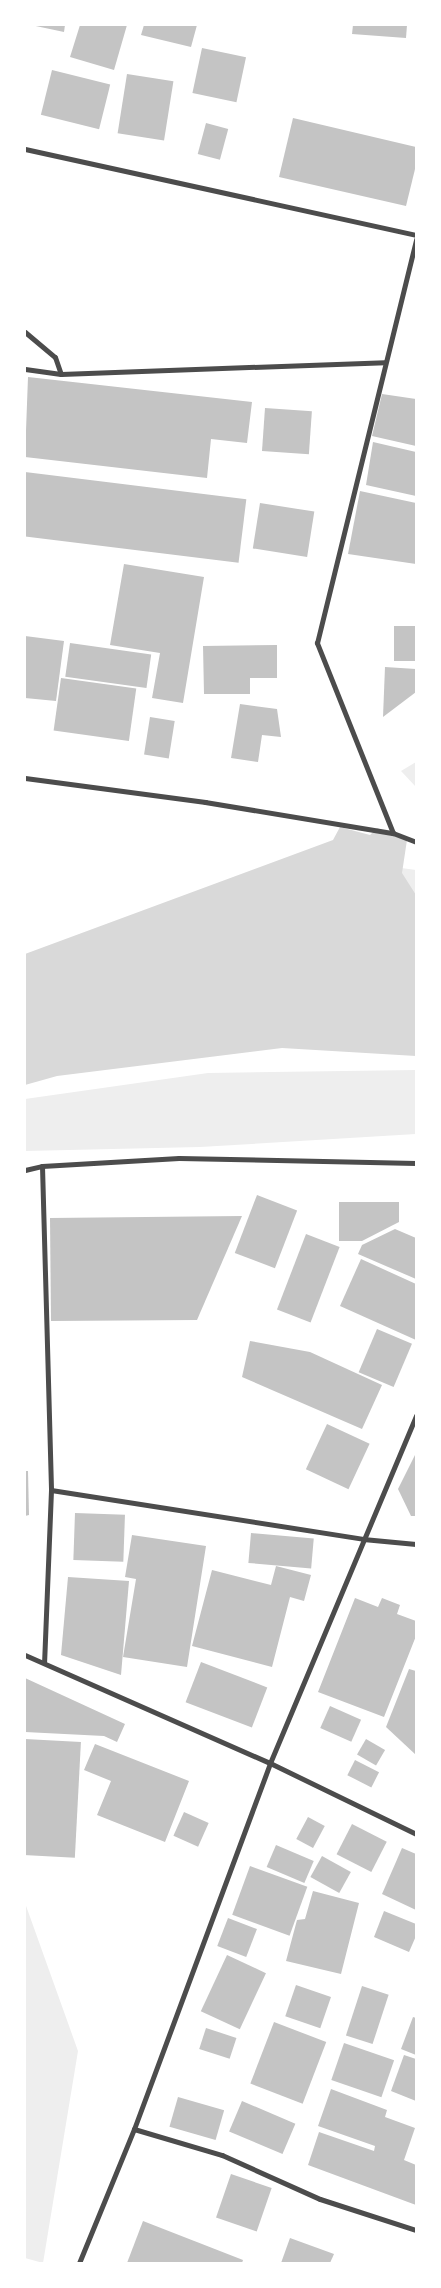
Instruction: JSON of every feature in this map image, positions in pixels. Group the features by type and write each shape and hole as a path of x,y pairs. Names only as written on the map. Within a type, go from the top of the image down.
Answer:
{"street":[{"path":"25,149 416,235"},
{"path":"393,832 317,643 416,239"},
{"path":"25,332 55,357 61,374"},
{"path":"25,369 61,374 385,362"},
{"path":"25,778 205,802 393,832 416,842"},
{"path":"25,1170 42,1166 179,1158 416,1163"},
{"path":"42,1166 51,1490 44,1662"},
{"path":"79,2263 134,2129 270,1763 416,1415"},
{"path":"51,1490 363,1539 416,1544"},
{"path":"25,1655 270,1763 416,1834"},
{"path":"134,2129 222,2155 320,2199 416,2230"}],"shaded area":[{"path":"416,762 416,787 401,771"},
{"path":"340,827 370,835 377,828 407,840 402,873 416,895 416,1056 282,1048 57,1076 25,1085 25,954 333,840"},
{"path":"394,867 416,870 416,907"},
{"path":"416,1070 416,1134 200,1147 25,1151 25,1099 208,1073"},
{"path":"25,1903 78,2051 43,2263 25,2258"}],"building":[{"path":"31,25 65,25 64,32"},
{"path":"80,25 127,25 114,70 70,57"},
{"path":"144,25 197,25 191,47 141,35"},
{"path":"353,25 407,25 406,38 352,34"},
{"path":"202,48 246,57 236,102 192,93"},
{"path":"52,70 110,85 99,129 41,115"},
{"path":"127,74 173,81 164,141 118,133"},
{"path":"293,118 416,147 416,165 406,206 279,177"},
{"path":"206,123 228,129 220,160 198,154"},
{"path":"28,377 252,402 247,443 211,439 207,478 25,457"},
{"path":"382,394 416,399 416,446 372,436"},
{"path":"265,408 312,411 309,454 262,451"},
{"path":"373,442 416,452 416,496 366,485"},
{"path":"25,472 246,499 239,563 25,536"},
{"path":"360,491 416,503 416,564 348,554"},
{"path":"260,503 314,512 307,557 253,548"},
{"path":"124,564 204,577 183,703 152,698 160,653 110,645"},
{"path":"394,626 416,626 416,661 394,661"},
{"path":"25,636 64,641 56,701 25,698"},
{"path":"70,643 151,654 146,688 65,677"},
{"path":"277,645 277,678 250,678 250,694 204,694 203,646"},
{"path":"385,667 416,669 416,692 383,717"},
{"path":"61,678 136,689 129,741 54,730"},
{"path":"240,704 277,709 281,737 262,735 258,762 231,758"},
{"path":"150,717 175,721 169,758 144,755"},
{"path":"257,1195 297,1210 275,1268 235,1253"},
{"path":"339,1202 399,1202 399,1222 362,1241 339,1241"},
{"path":"242,1216 197,1320 51,1321 50,1218"},
{"path":"395,1229 416,1238 416,1279 358,1254 362,1245"},
{"path":"306,1234 340,1247 311,1323 277,1310"},
{"path":"361,1259 416,1284 416,1340 340,1306"},
{"path":"377,1329 412,1344 394,1387 359,1372"},
{"path":"250,1341 310,1352 382,1385 362,1429 242,1377"},
{"path":"327,1424 370,1444 348,1489 306,1469"},
{"path":"416,1453 416,1516 411,1516 398,1489"},
{"path":"25,1471 28,1471 29,1515 25,1516"},
{"path":"75,1513 125,1515 123,1562 73,1560"},
{"path":"251,1533 314,1538 311,1568 248,1563"},
{"path":"132,1535 206,1546 187,1667 123,1657 136,1579 125,1577"},
{"path":"276,1566 311,1575 304,1601 290,1597 272,1667 192,1646 212,1570 271,1585"},
{"path":"68,1577 129,1581 121,1675 61,1655"},
{"path":"355,1598 378,1607 382,1598 400,1605 397,1614 416,1621 416,1636 384,1717 318,1692"},
{"path":"201,1662 267,1687 252,1728 186,1702"},
{"path":"409,1669 416,1671 416,1755 386,1727"},
{"path":"25,1678 125,1724 117,1742 104,1736 25,1732"},
{"path":"330,1706 361,1720 351,1742 320,1728"},
{"path":"25,1739 81,1742 75,1858 25,1855"},
{"path":"366,1739 385,1750 376,1766 357,1755"},
{"path":"95,1744 189,1781 165,1842 97,1815 111,1781 84,1770"},
{"path":"355,1760 379,1772 371,1787 347,1775"},
{"path":"184,1812 209,1823 198,1847 173,1836"},
{"path":"308,1817 325,1826 313,1848 296,1839"},
{"path":"352,1824 387,1842 371,1872 337,1854"},
{"path":"276,1845 314,1861 304,1883 267,1867"},
{"path":"402,1848 416,1854 416,1910 382,1894"},
{"path":"322,1856 351,1872 339,1893 310,1877"},
{"path":"250,1866 307,1887 290,1936 232,1915"},
{"path":"313,1891 359,1903 341,1974 286,1961 297,1920 305,1919"},
{"path":"384,1911 416,1924 416,1936 409,1952 374,1937"},
{"path":"228,1918 257,1929 246,1957 217,1946"},
{"path":"227,1955 266,1973 240,2029 201,2011"},
{"path":"296,1985 331,1997 320,2028 285,2016"},
{"path":"362,1986 389,1995 373,2044 346,2035"},
{"path":"413,2017 416,2018 416,2055 401,2049"},
{"path":"274,2022 326,2042 303,2104 250,2084"},
{"path":"206,2028 236,2038 230,2059 199,2049"},
{"path":"344,2043 394,2060 381,2097 331,2080"},
{"path":"404,2055 416,2059 416,2101 391,2091"},
{"path":"331,2089 387,2110 385,2117 415,2128 404,2160 416,2165 416,2205 308,2165 319,2132 374,2151 375,2146 318,2126"},
{"path":"178,2097 224,2110 216,2140 169,2127"},
{"path":"242,2101 295,2124 282,2154 229,2131"},
{"path":"231,2174 272,2188 257,2231 216,2217"},
{"path":"143,2221 243,2260 242,2263 127,2263"},
{"path":"290,2238 334,2254 330,2263 281,2263"}]}
